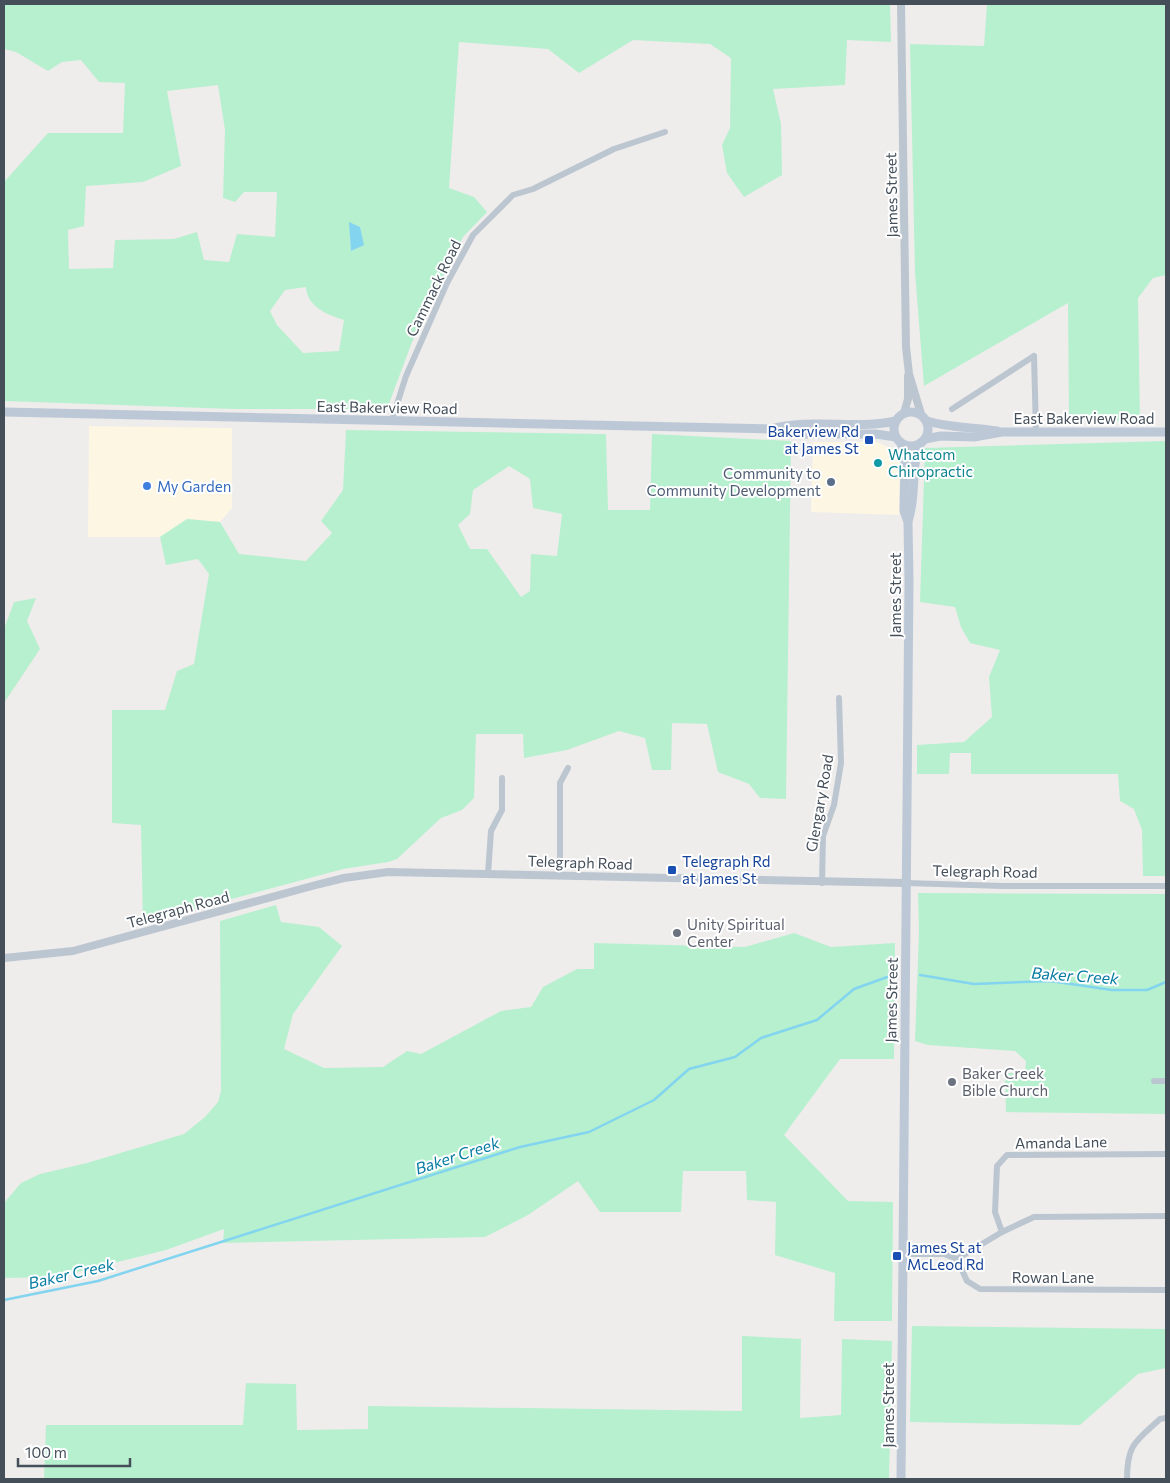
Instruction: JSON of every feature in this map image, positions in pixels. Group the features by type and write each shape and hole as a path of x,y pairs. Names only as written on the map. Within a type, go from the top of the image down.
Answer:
{"main road":[{"name":"East Bakerview Road","path":"4,412 771,429 787,425 874,425 896,421"},
{"path":"913,412 924,418 928,432 923,441 908,446 898,440 894,430 896,421 904,413 913,412"},
{"name":"East Bakerview Road","path":"924,418 942,426 974,427 1002,432 1166,432"},
{"name":"East Bakerview Road","path":"771,429 784,434 876,434 898,440"},
{"name":"East Bakerview Road","path":"923,441 941,436 974,437 1002,432"},
{"name":"James Street","path":"898,440 905,461 904,510 908,522 901,1479"},
{"name":"James Street","path":"908,522 912,511 915,456 923,441"}],"street":[{"name":"James Street","path":"901,4 906,347 909,374 924,418"},
{"name":"Cammack Road","path":"392,420 406,376 447,283 473,235 514,195 541,185 614,148 665,132"},
{"path":"952,409 1034,356 1036,432"},
{"path":"904,413 908,399 909,374"},
{"name":"Glengary Road","path":"822,883 823,836 834,805 841,763 839,698"},
{"path":"560,876 560,783 568,768"},
{"path":"488,874 491,831 502,810 502,778"},
{"name":"Telegraph Road","path":"4,958 73,951 344,878 388,872 822,883 1166,886"},
{"path":"1154,1081 1166,1081"},
{"name":"Amanda Lane","path":"1002,1232 995,1212 997,1166 1008,1155 1166,1154"},
{"path":"903,1254 944,1254 957,1259 1024,1220 1047,1215 1166,1216"},
{"name":"Rowan Lane","path":"957,1259 967,1281 980,1289 1166,1290"},
{"path":"1127,1479 1127,1461 1131,1447 1160,1420 1166,1418"}],"shaded area":[{"path":"89,426 232,428 232,508 220,522 187,519 160,537 88,537"},
{"path":"813,442 876,442 894,449 900,461 899,515 811,512"}],"green space":[{"path":"4,4 890,4 891,42 847,40 845,85 773,89 781,124 782,175 744,197 727,173 722,145 730,128 731,58 710,44 633,40 579,73 548,49 459,42 449,188 474,197 487,212 463,237 412,342 387,409 234,409 4,401 4,182 48,133 123,133 125,83 99,82 81,60 62,62 48,71 16,52 4,49","holes":["218,85 225,130 223,198 235,202 244,192 277,192 275,237 237,234 229,262 204,260 197,232 174,239 115,240 113,268 69,269 68,230 84,226 86,186 143,182 181,166 167,91","350,223 360,227 363,245 351,251","306,287 307,294 314,305 325,313 344,320 339,351 303,353 277,325 270,311 285,290"]},
{"path":"987,4 1166,4 1166,275 1153,278 1138,298 1140,421 1069,420 1068,303 924,386 915,272 910,44 984,46"},
{"path":"346,430 606,434 608,510 650,510 652,434 791,441 786,799 760,798 749,784 718,772 707,724 672,723 671,770 652,770 645,738 619,731 567,750 524,758 523,734 476,734 474,798 462,810 441,818 397,859 343,869 143,923 141,825 112,823 112,710 165,710 177,671 194,664 209,574 198,559 166,565 160,537 187,519 220,522 239,554 306,561 332,533 321,521 343,490","holes":["509,466 530,479 533,508 562,514 557,556 531,554 530,591 521,597 487,549 470,549 458,525 470,514 473,490"]},
{"path":"1166,441 1166,876 1143,876 1142,830 1134,809 1120,801 1118,774 971,774 971,753 950,753 949,774 917,774 917,745 964,742 992,717 989,677 1000,650 970,643 961,627 955,607 920,602 925,448"},
{"path":"36,598 27,621 40,649 4,703 4,629 14,602"},
{"path":"918,893 1166,894 1166,1114 1006,1112 1005,1073 1025,1073 1026,1061 1015,1051 928,1045 915,1041 919,932"},
{"path":"276,905 281,922 319,927 342,946 293,1014 284,1049 324,1068 383,1067 407,1051 421,1054 501,1011 531,1007 543,987 577,969 594,969 594,943 745,947 794,933 831,947 895,943 894,1059 840,1059 784,1135 848,1201 893,1202 892,1321 834,1321 835,1273 775,1255 776,1202 747,1200 746,1171 683,1171 681,1212 600,1212 578,1181 528,1215 485,1237 223,1243 224,1229 166,1250 57,1277 4,1278 4,1203 21,1183 40,1174 87,1163 184,1134 205,1117 218,1102 221,1091 220,921"},
{"path":"912,1326 1166,1329 1166,1368 1138,1374 1080,1425 910,1422"},
{"path":"742,1336 801,1339 800,1418 841,1415 842,1339 892,1341 889,1479 44,1479 46,1425 243,1425 246,1383 296,1384 297,1430 368,1429 368,1406 742,1411"}],"water":[{"path":"349,222 360,227 364,245 351,251"}],"waterway":[{"name":"Baker Creek","path":"920,975 974,984 1050,981 1112,990 1147,990 1166,982"},
{"name":"Baker Creek","path":"4,1300 98,1281 520,1147 589,1132 654,1100 689,1069 735,1057 761,1038 817,1020 854,989 890,976"}],"place":[{"name":"Bakerview Rd at James St","path":"869,440"},
{"name":"Whatcom Chiropractic","path":"878,463"},
{"name":"Community to Community Development","path":"831,482"},
{"name":"My Garden","path":"147,486"},
{"name":"Telegraph Rd at James St","path":"672,870"},
{"name":"Unity Spiritual Center","path":"677,933"},
{"name":"Baker Creek Bible Church","path":"952,1082"},
{"name":"James St at McLeod Rd","path":"897,1256"}]}
